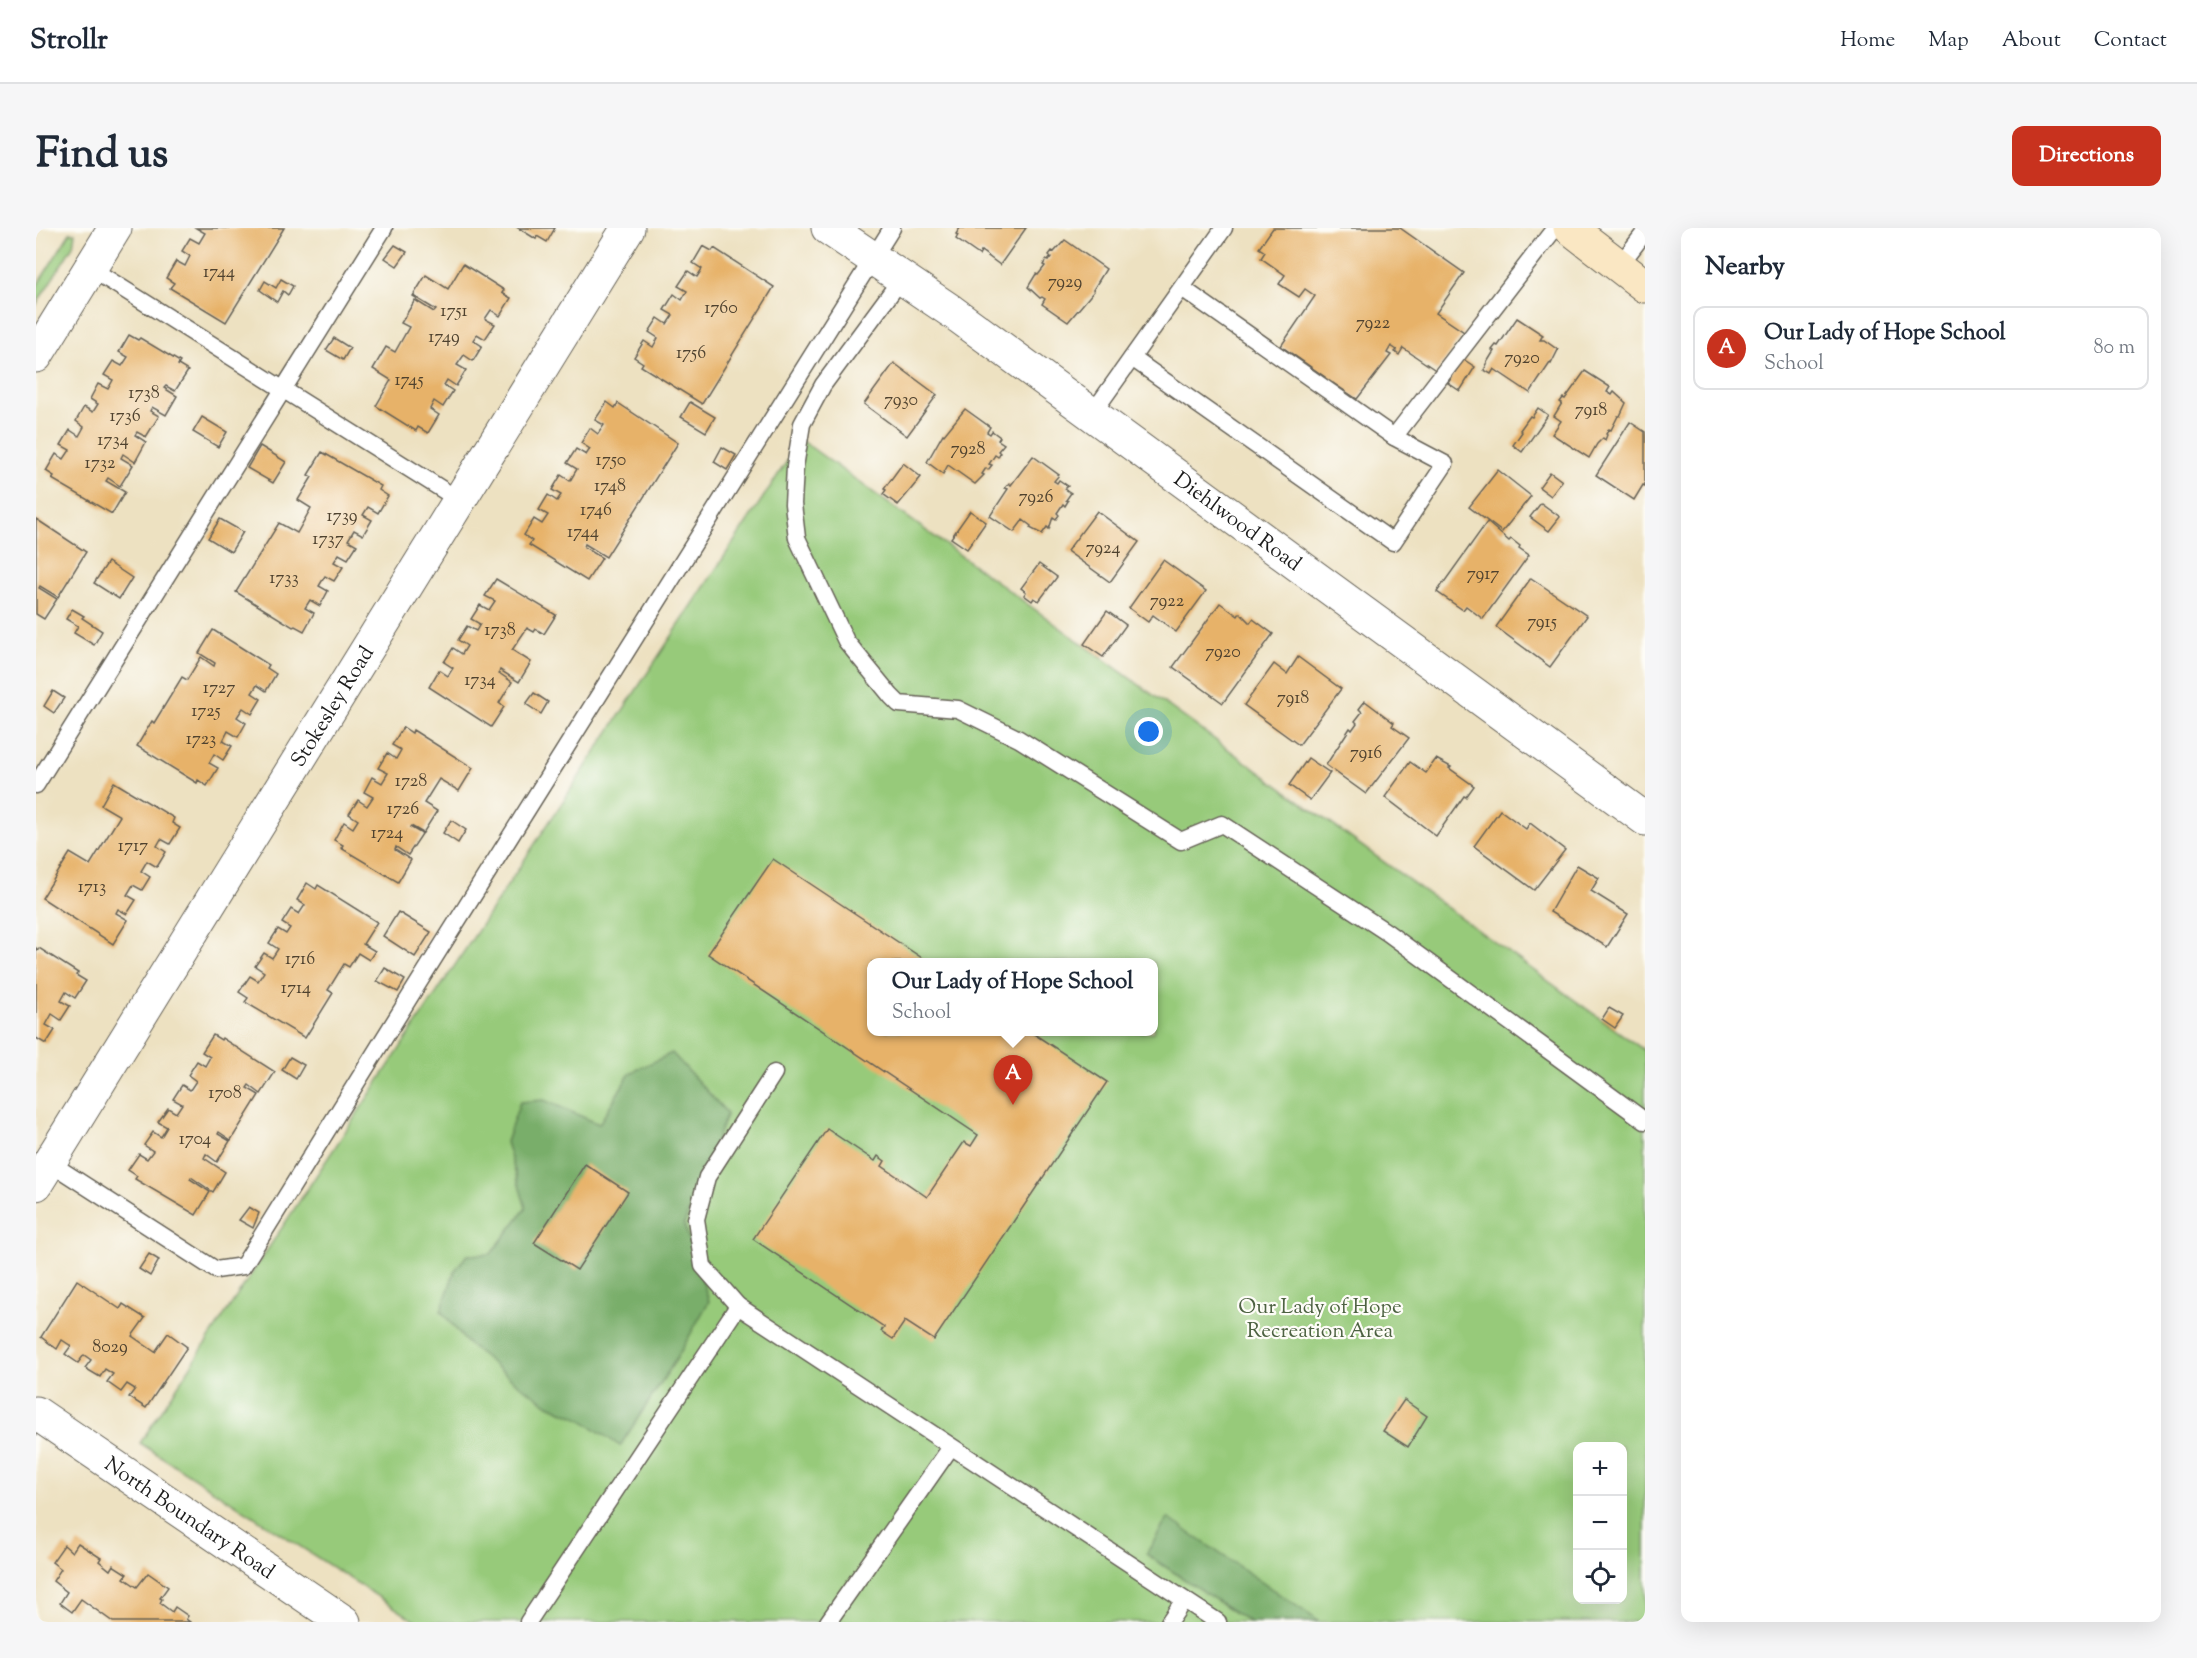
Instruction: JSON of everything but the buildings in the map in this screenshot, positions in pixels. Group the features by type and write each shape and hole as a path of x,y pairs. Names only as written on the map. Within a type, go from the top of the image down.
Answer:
{"main road":[{"path":"1570,228 1645,286"}],"street":[{"name":"Stokesley Road","path":"40,1167 628,228"},
{"name":"Diehlwood Road","path":"828,228 1092,414 1645,819"},
{"path":"36,356 90,268 110,230"},
{"name":"North Boundary Road","path":"36,1413 341,1621"}],"lane":[{"path":"36,785 384,228"},
{"path":"40,1167 216,1270 243,1266 892,228"},
{"path":"1092,414 1224,228"},
{"path":"1394,437 1555,228"},
{"path":"1619,266 1645,232"},
{"path":"90,268 459,500"},
{"path":"902,278 823,385 802,424 795,467 793,504 797,538 846,641 891,696 899,704 958,709 1019,739 1181,841 1222,824 1388,933 1645,1121"},
{"path":"1132,358 1393,542 1445,464 1394,437 1182,288"},
{"path":"774,1073 707,1177 696,1219 703,1266 738,1306 1218,1622"},
{"path":"528,1622 738,1306"},
{"path":"828,1622 951,1447"},
{"path":"1169,1622 1184,1600"}],"green space":[{"path":"70,233 75,233 73,246 36,305 36,287"},
{"name":"Our Lady of Hope Recreation Area","path":"801,440 1645,1051 1645,1622 417,1622 140,1443"},
{"path":"672,1053 727,1113 684,1224 709,1301 677,1358 620,1446 582,1420 549,1405 514,1381 467,1343 441,1311 455,1270 467,1255 491,1254 526,1208 506,1142 520,1102 544,1100 599,1124 630,1073"},
{"path":"1168,1518 1320,1622 1249,1622 1146,1554"}],"place":[{"name":"Our Lady of Hope School","path":"1013,1105"}]}
